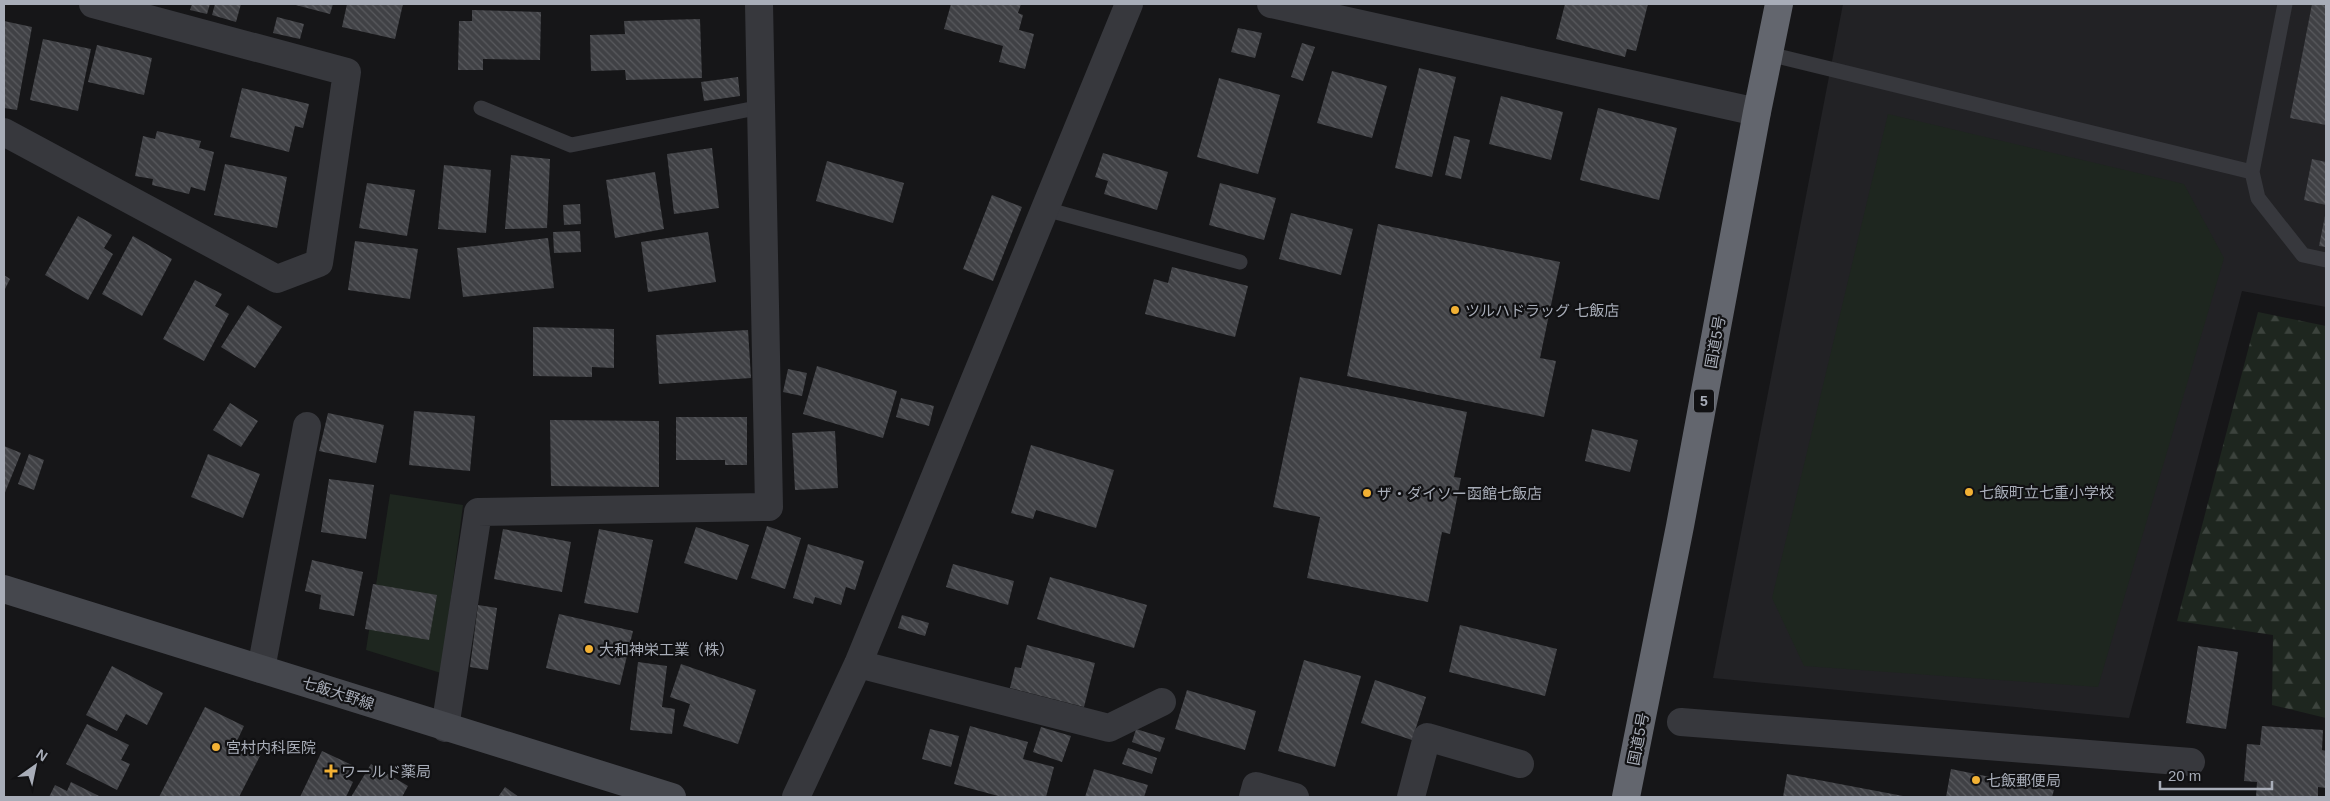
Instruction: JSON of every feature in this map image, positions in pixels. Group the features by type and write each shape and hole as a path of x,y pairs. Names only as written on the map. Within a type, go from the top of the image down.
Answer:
{"highway":[{"name":"国道5号","path":"1626,797 1680,526 1779,4"}],"main road":[{"name":"七飯大野線","path":"4,589 445,728 672,797"}],"street":[{"path":"4,132 277,280 319,263 347,72 92,4"},
{"path":"445,728 478,512 769,507 759,4"},
{"path":"796,797 858,664 1129,4"},
{"path":"1271,4 1757,112"},
{"path":"261,669 306,426"},
{"path":"858,664 1110,728 1162,702"},
{"path":"1681,722 2191,762"},
{"path":"1411,797 1427,737 1520,764"},
{"path":"1253,797 1256,786 1295,797"}],"lane":[{"path":"2285,4 2252,172 2258,198 2303,255 2326,260"},
{"path":"1769,54 2252,172"},
{"path":"481,108 571,145 761,107"},
{"path":"1045,209 1240,262"}],"shaded area":[{"name":"七飯町立七重小学校","path":"1843,4 2326,4 2326,307 2242,291 2129,718 1713,678"}],"green space":[{"path":"1888,114 2184,184 2224,258 2098,687 1804,666 1772,598"},
{"path":"2258,312 2326,326 2326,718 2272,705 2273,635 2177,621"},
{"path":"390,494 463,505 441,673 366,650"}],"building":[{"path":"192,4 210,4 207,14 190,10"},
{"path":"215,4 241,4 236,22 212,15"},
{"path":"292,4 333,4 330,14"},
{"path":"347,4 403,4 395,39 342,27"},
{"path":"951,4 1021,4 1018,13 1023,15 1019,30 1034,34 1025,69 999,62 1003,46 944,29"},
{"path":"1565,4 1648,4 1636,51 1627,49 1625,57 1556,39"},
{"path":"2312,4 2326,4 2326,125 2290,118"},
{"path":"472,10 541,12 540,60 483,59 483,70 458,70 459,21 472,21"},
{"path":"277,17 304,24 300,39 273,33"},
{"path":"700,19 702,78 626,80 625,70 591,71 590,35 625,34 624,21"},
{"path":"4,21 32,27 17,110 4,108"},
{"path":"1238,28 1262,33 1255,58 1231,52"},
{"path":"43,39 91,49 78,111 30,100"},
{"path":"1302,43 1315,47 1303,81 1291,77"},
{"path":"97,45 152,58 144,95 88,82"},
{"path":"1419,68 1456,77 1432,177 1395,168"},
{"path":"1332,71 1387,86 1372,138 1317,123"},
{"path":"738,77 740,96 704,101 701,82"},
{"path":"1219,78 1280,95 1258,174 1197,157"},
{"path":"242,88 309,104 303,128 295,126 289,152 230,137"},
{"path":"1501,96 1563,112 1551,160 1489,144"},
{"path":"1598,108 1677,128 1659,200 1580,180"},
{"path":"157,131 201,141 199,148 214,152 205,191 191,187 189,194 152,185 153,179 135,176 143,136 155,139"},
{"path":"1454,136 1470,140 1461,179 1445,175"},
{"path":"712,148 719,208 674,214 667,154"},
{"path":"1103,153 1168,172 1157,210 1104,194 1108,181 1095,177"},
{"path":"511,155 550,159 547,228 505,229"},
{"path":"2312,159 2326,162 2326,205 2304,200"},
{"path":"827,161 904,183 893,223 816,201"},
{"path":"225,164 287,177 277,228 214,215"},
{"path":"444,165 491,170 486,233 438,229"},
{"path":"655,172 664,229 615,238 606,180"},
{"path":"367,183 415,190 407,236 359,228"},
{"path":"1220,183 1276,198 1264,240 1209,225"},
{"path":"992,195 1022,207 993,281 963,269"},
{"path":"580,204 581,224 564,225 563,205"},
{"path":"1291,213 1353,229 1341,275 1279,259"},
{"path":"78,216 112,235 104,248 113,254 88,300 45,275"},
{"path":"2326,216 2326,247 2319,246"},
{"name":"ツルハドラッグ 七飯店","path":"1378,224 1560,262 1540,358 1556,361 1544,417 1347,376"},
{"path":"580,231 581,252 554,253 553,232"},
{"path":"708,232 716,282 648,292 641,242"},
{"path":"133,236 172,259 142,316 102,294"},
{"path":"548,238 554,288 463,297 457,248"},
{"path":"355,241 418,249 410,299 348,290"},
{"path":"1172,267 1248,286 1235,337 1145,314 1154,279 1168,283"},
{"path":"4,275 10,279 4,291"},
{"path":"195,280 222,294 215,306 229,314 204,361 163,339"},
{"path":"248,305 282,327 255,368 221,347"},
{"path":"533,327 614,329 614,368 592,367 592,377 533,376"},
{"path":"748,330 751,378 659,384 656,335"},
{"path":"817,366 897,391 883,438 803,414"},
{"path":"788,369 807,373 802,396 783,392"},
{"name":"ザ・ダイソー函館七飯店","path":"1300,377 1467,412 1454,477 1461,478 1450,534 1442,532 1428,602 1307,578 1320,517 1273,507"},
{"path":"901,398 934,406 929,426 896,417"},
{"path":"230,403 258,421 241,447 213,430"},
{"path":"414,411 475,416 470,471 409,465"},
{"path":"328,413 384,425 376,463 319,451"},
{"path":"676,417 747,417 747,465 725,465 725,460 676,460"},
{"path":"550,420 659,421 659,487 551,486"},
{"path":"1592,429 1638,440 1630,472 1585,461"},
{"path":"835,431 838,488 795,490 792,433"},
{"path":"1031,445 1114,470 1096,528 1036,510 1033,519 1011,513"},
{"path":"4,446 21,453 4,495"},
{"path":"29,454 44,460 34,490 18,484"},
{"path":"208,454 260,474 243,518 191,497"},
{"path":"329,479 374,485 366,539 321,532"},
{"path":"767,526 801,538 785,589 751,578"},
{"path":"696,527 749,545 737,580 684,563"},
{"path":"503,529 571,542 562,592 494,579"},
{"path":"599,529 653,540 638,613 584,603"},
{"path":"808,544 864,561 855,590 846,587 841,605 815,597 813,604 793,598"},
{"path":"312,560 363,572 354,616 319,609 321,595 305,591"},
{"path":"953,564 1014,581 1008,605 946,587"},
{"path":"1050,577 1147,605 1134,648 1037,619"},
{"path":"373,584 437,595 429,640 365,629"},
{"path":"478,605 497,608 488,670 470,667"},
{"name":"大和神栄工業（株）","path":"559,614 633,631 620,685 546,668"},
{"path":"902,615 929,623 925,636 898,628"},
{"path":"1460,625 1557,649 1545,696 1449,672"},
{"path":"1027,645 1095,663 1084,707 1010,688 1015,667 1021,668"},
{"path":"2198,646 2238,652 2226,729 2186,723"},
{"path":"1304,660 1361,676 1335,767 1278,751"},
{"path":"638,662 667,666 662,707 675,709 672,734 630,730"},
{"path":"681,664 756,690 738,744 683,726 690,704 670,697"},
{"path":"112,666 163,693 147,725 126,714 117,731 86,715"},
{"path":"1375,680 1426,697 1412,740 1361,723"},
{"path":"1187,690 1256,711 1245,750 1175,729"},
{"name":"宮村内科医院","path":"205,707 244,726 237,741 261,754 239,797 159,797"},
{"path":"87,724 129,745 121,760 130,764 117,790 66,764"},
{"path":"970,726 1028,742 1023,759 1054,767 1046,797 1002,797 954,784"},
{"path":"2262,726 2323,730 2322,750 2326,751 2326,788 2318,787 2318,797 2256,797 2257,782 2244,781 2247,744 2260,745"},
{"path":"1041,727 1071,736 1062,762 1033,752"},
{"path":"930,729 959,736 951,767 922,759"},
{"path":"1136,729 1165,738 1160,752 1132,742"},
{"path":"1128,748 1157,758 1152,774 1122,764"},
{"name":"ワールド薬局","path":"322,751 352,765 346,778 353,782 346,797 300,797"},
{"path":"371,764 408,786 402,797 351,797"},
{"path":"1094,769 1148,785 1144,797 1085,797"},
{"name":"七飯郵便局","path":"1951,769 2054,790 2052,797 1946,797"},
{"path":"1787,774 1903,796 1903,797 1783,797"},
{"path":"71,782 101,797 49,797 55,785 67,791"},
{"path":"505,787 519,797 498,797"}],"place":[{"name":"ツルハドラッグ 七飯店","path":"1455,310"},
{"name":"七飯町立七重小学校","path":"1969,492"},
{"name":"ザ・ダイソー函館七飯店","path":"1367,493"},
{"name":"大和神栄工業（株）","path":"589,649"},
{"name":"宮村内科医院","path":"216,747"},
{"name":"ワールド薬局","path":"331,771"},
{"name":"七飯郵便局","path":"1976,780"}]}
